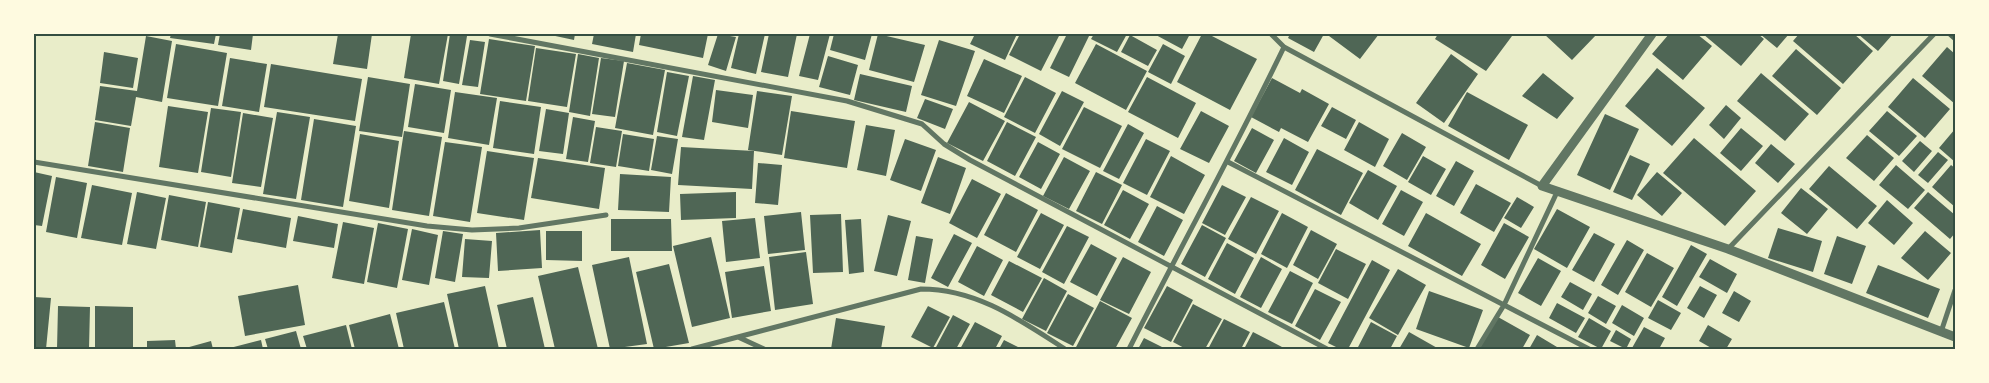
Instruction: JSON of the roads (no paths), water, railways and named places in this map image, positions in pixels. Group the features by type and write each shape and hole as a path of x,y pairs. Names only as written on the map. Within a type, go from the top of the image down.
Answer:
{"street":[{"path":"490,34 847,101 904,117 922,124 944,144 970,160 1327,349"},
{"path":"1271,34 1284,47 1542,186 1559,190 1728,249 1955,337"},
{"path":"1542,186 1652,34"},
{"path":"1728,249 1934,34"},
{"path":"1129,349 1171,266 1228,162 1284,47"},
{"path":"34,162 427,226 472,230 519,228 606,215"},
{"path":"1228,162 1589,349"},
{"path":"1477,349 1504,305 1559,190"},
{"path":"692,349 921,289 941,289 982,300 1003,310 1065,349"},
{"path":"1941,333 1955,290"},
{"path":"737,337 764,349"}]}
